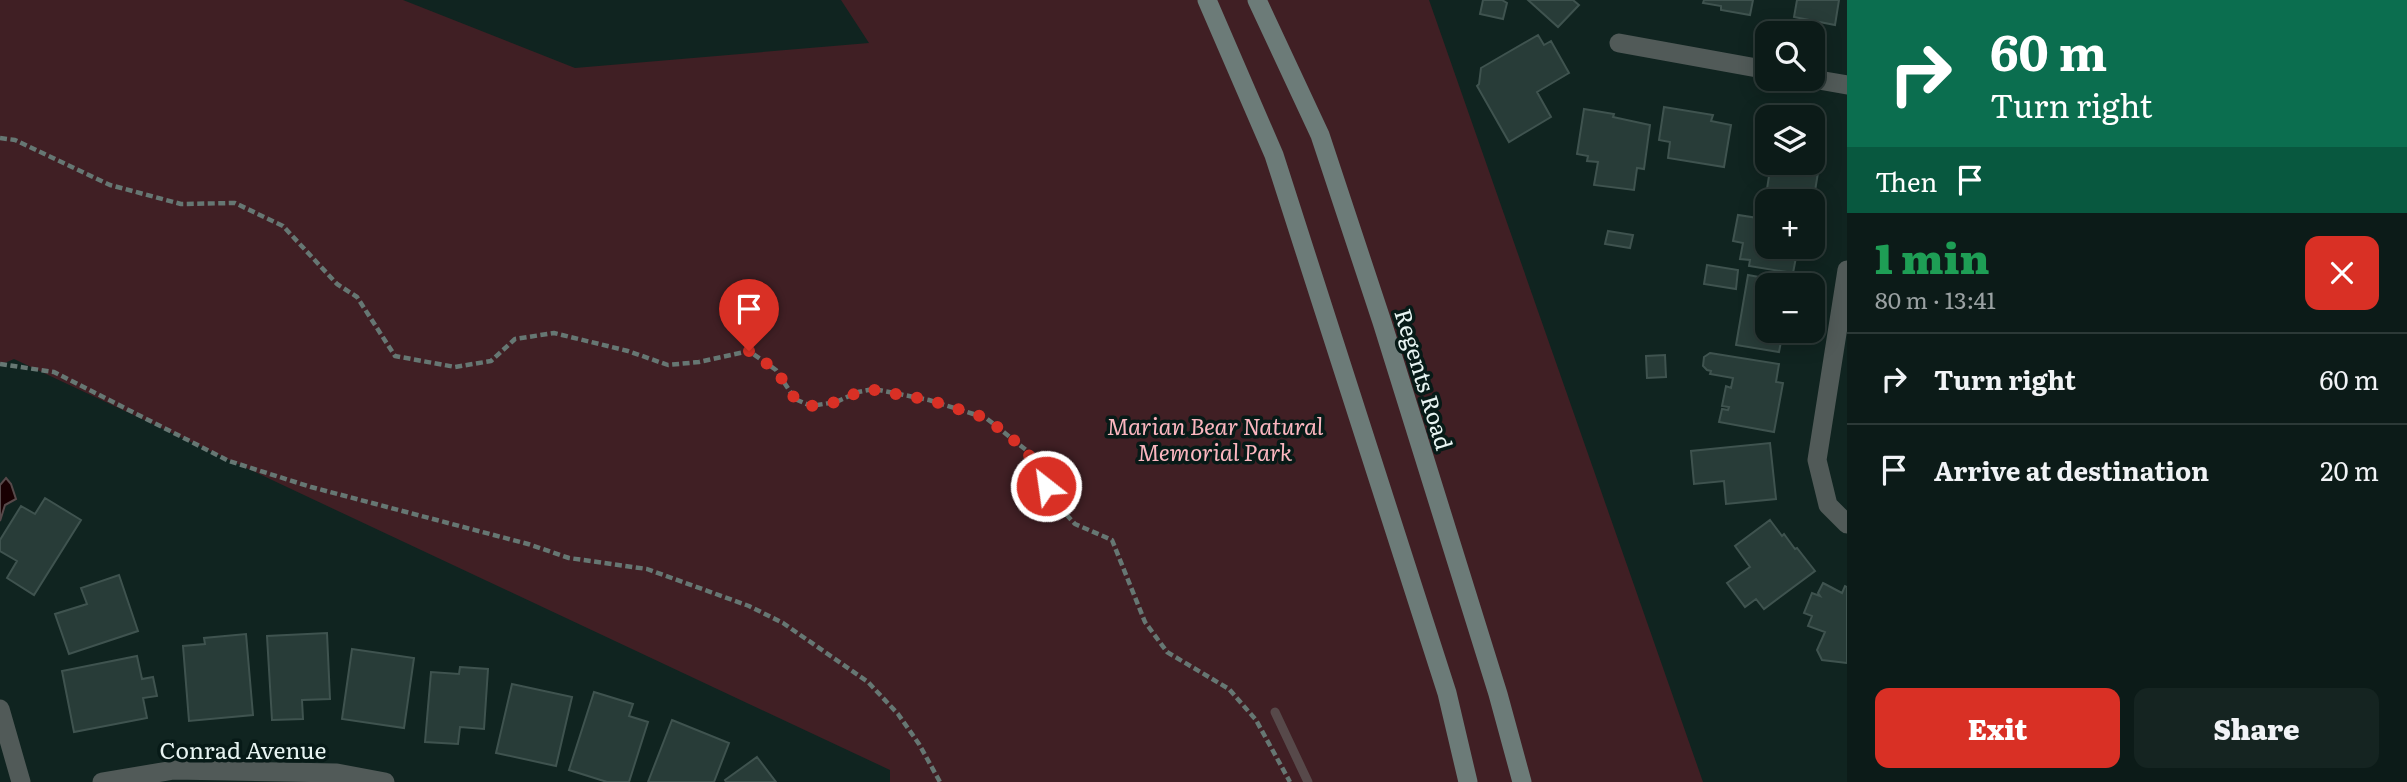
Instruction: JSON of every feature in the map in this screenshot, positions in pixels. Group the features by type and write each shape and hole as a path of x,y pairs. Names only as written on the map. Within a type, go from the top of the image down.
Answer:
{"main road":[{"path":"1207,0 1274,155 1447,693 1468,782"},
{"name":"Regents Road","path":"1257,0 1320,135 1382,322 1498,694 1522,782"}],"street":[{"path":"1619,43 1755,68"},
{"path":"1825,81 1847,85"},
{"path":"1847,270 1817,460 1828,505 1847,524"},
{"path":"0,709 21,782"},
{"name":"Conrad Avenue","path":"102,782 174,770 337,773 385,782"}],"path":[{"path":"0,138 15,141 110,185 181,204 235,203 284,226 337,284 357,297 395,356 455,367 491,361 514,339 554,333 628,351 668,365 699,362 749,351 776,370 795,399 811,406 836,402 859,392 874,390 929,400 986,418 1026,450 1056,503 1075,524 1112,540 1145,622 1167,652 1229,689 1256,720 1290,782"},
{"path":"0,364 54,372 229,461 274,476 528,544 569,558 647,569 749,606 783,623 868,682 898,714 919,744 940,782"}],"green space":[{"name":"Marian Bear Natural Memorial Park","path":"0,0 403,0 575,68 869,43 841,0 1429,0 1703,782 890,782 890,770 14,359 0,365"}],"shaded area":[{"path":"6,478 16,499 5,505 0,521 0,485"}],"building":[{"path":"1483,0 1502,0 1507,3 1503,19 1480,14"},
{"path":"1528,0 1573,0 1579,5 1558,27"},
{"path":"1704,0 1753,0 1750,15 1721,10 1721,6 1703,3"},
{"path":"1797,0 1839,0 1835,25 1794,17"},
{"path":"1538,35 1544,45 1551,41 1569,73 1537,92 1551,117 1509,142 1477,86 1481,68"},
{"path":"1664,107 1713,115 1711,121 1731,125 1724,167 1668,158 1670,142 1659,140"},
{"path":"1584,109 1614,114 1613,117 1650,125 1644,169 1637,168 1634,190 1594,185 1598,162 1587,161 1588,156 1577,154"},
{"path":"1769,175 1818,175 1815,189 1767,189"},
{"path":"1738,215 1755,218 1755,259 1796,259 1793,273 1749,266 1750,260 1740,259 1743,243 1733,241"},
{"path":"1608,231 1633,235 1630,248 1605,244"},
{"path":"1707,265 1738,270 1736,289 1704,284"},
{"path":"1748,275 1755,276 1755,343 1781,343 1779,352 1736,345"},
{"path":"1710,353 1779,364 1776,382 1783,383 1774,432 1719,422 1722,409 1728,410 1729,407 1722,406 1726,386 1731,388 1733,378 1710,374 1711,371 1703,366 1704,357"},
{"path":"1665,355 1666,377 1647,378 1646,356"},
{"path":"1770,443 1776,499 1726,504 1724,481 1694,484 1691,451"},
{"path":"45,498 81,520 34,595 7,578 17,561 0,551 0,540 21,506 35,514"},
{"path":"1770,520 1815,571 1764,609 1756,599 1745,607 1727,583 1750,567 1735,546"},
{"path":"119,575 138,631 69,654 55,614 87,604 81,588"},
{"path":"1823,583 1842,593 1845,586 1847,587 1847,663 1822,660 1817,650 1825,632 1808,626 1812,616 1804,613 1812,593 1820,596 1818,593"},
{"path":"327,633 330,699 302,700 303,719 272,720 267,636"},
{"path":"246,634 253,715 189,721 183,646 205,644 204,638"},
{"path":"352,649 414,658 404,728 342,719"},
{"path":"137,656 142,679 153,677 157,696 143,698 147,718 74,732 62,671"},
{"path":"460,667 488,669 484,729 460,727 458,744 425,742 431,672 459,674"},
{"path":"512,684 572,697 556,766 496,753"},
{"path":"594,692 633,704 629,716 648,722 629,782 607,782 569,770"},
{"path":"672,720 729,743 714,782 648,782"},
{"path":"757,757 776,782 726,782 725,780"}],"waterway":[{"path":"1275,712 1308,782"}],"route":[{"path":"749,351 776,370 795,399 811,406 836,402 859,392 874,390 929,400 986,418 1026,450 1046,486"}]}
